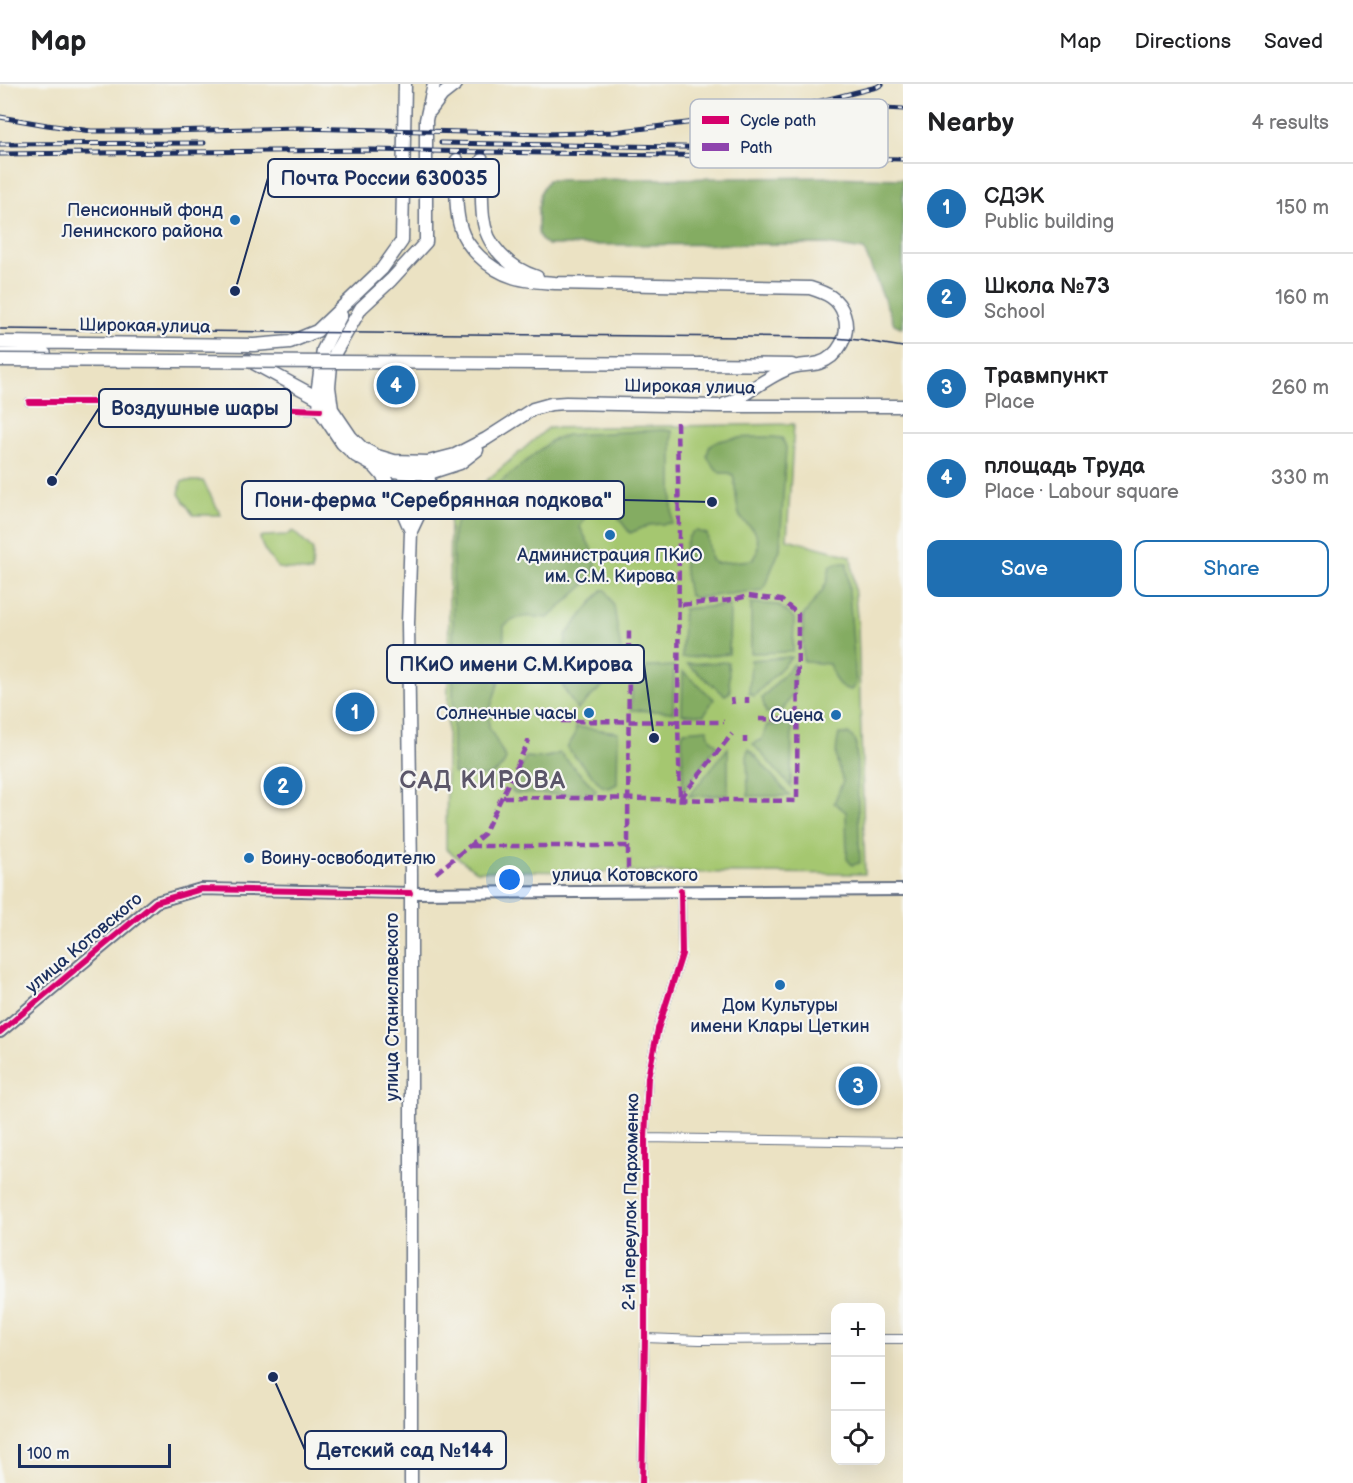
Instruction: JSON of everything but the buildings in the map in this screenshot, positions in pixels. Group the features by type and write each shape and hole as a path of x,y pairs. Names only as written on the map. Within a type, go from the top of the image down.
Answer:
{"main road":[{"path":"405,84 402,241 382,269 349,302 334,326 323,350 318,383 319,404 342,443 356,456 374,466 392,471 428,468"},
{"path":"428,468 377,456 362,448 351,437 332,409 329,387 331,365 336,351 361,308 426,242 426,149 428,114 434,84"},
{"path":"428,114 442,95 456,84"},
{"path":"0,360 798,365 819,363 829,358 842,344 845,334 844,316 837,300 810,288 555,283 524,281 502,274 486,263 470,247 461,231 458,212 457,160"},
{"path":"482,160 483,218 493,244 502,257 513,266 555,283"},
{"name":"Широкая улица","path":"0,342 254,345 290,342 317,331 349,302"},
{"name":"Широкая улица","path":"0,354 236,357 248,360 319,404"},
{"path":"718,406 732,402 786,369 798,365"},
{"name":"Широкая улица","path":"428,468 460,463 486,439 532,409 551,404 903,406"},
{"path":"374,466 387,480 411,531"},
{"path":"411,531 427,496 428,468"},
{"name":"улица Станиславского","path":"411,531 408,623 411,1483"},
{"name":"улица Котовского","path":"0,1032 156,902 201,889 410,893 903,890"}],"street":[{"path":"29,402 319,404"},
{"name":"2-й переулок Пархоменко","path":"642,1483 645,1138 648,1077 658,1029 682,954 681,891"},
{"name":"2-й переулок Пархоменко","path":"645,1138 903,1142"},
{"path":"645,1338 831,1339"},
{"path":"885,1339 903,1339"}],"green space":[{"path":"828,177 903,179 903,328 894,324 864,250 826,244 548,245 541,240 538,233 540,193 548,180"},
{"path":"794,424 787,539 851,556 858,627 865,874 476,871 446,849 450,512 548,428"},
{"path":"672,431 672,523 649,525 630,533 619,519 615,508 600,507 587,513 580,527 594,554 596,563 591,579 548,618 530,616 509,622 504,626 503,668 489,713 489,727 506,759 502,767 490,775 483,776 453,773 453,531 462,509 498,484 551,441 567,435"},
{"path":"782,438 786,447 780,549 763,590 695,598 689,595 684,554 692,532 707,534 711,560 716,563 753,560 758,543 755,532 739,514 733,475 720,473 711,463 707,456 709,447 721,440"},
{"path":"203,481 221,515 193,515 179,494 181,482"},
{"path":"293,531 313,550 312,572 278,568 262,546 260,537 287,535"},
{"path":"836,563 847,563 856,684 851,690 839,684 829,664 803,660 803,616 822,591 830,566"},
{"path":"602,590 606,590 614,606 622,658 570,661 564,658 566,635"},
{"path":"751,603 778,605 794,618 793,652 751,653"},
{"path":"730,605 729,654 682,658 683,609"},
{"path":"792,657 754,696 749,693 751,660"},
{"path":"728,662 730,692 725,695 687,664"},
{"path":"794,664 794,691 783,710 766,713 762,698"},
{"path":"674,666 673,712 631,710 633,668"},
{"path":"618,667 617,672 577,710 563,687 562,671"},
{"path":"683,672 714,699 704,715 682,714"},
{"path":"792,724 791,787 753,744 762,739 767,725"},
{"path":"576,727 618,732 617,784 609,788 602,786 567,748 575,735"},
{"path":"707,729 710,738 717,745 683,791 682,736 684,731"},
{"path":"839,734 849,734 856,741 860,863 852,865 847,859 846,812 834,803 843,781 836,758"},
{"path":"728,748 728,795 689,796"},
{"path":"749,749 790,796 748,796 747,752"},
{"path":"560,753 596,790 595,793 588,795 515,793 512,791 526,757 543,758"}],"tram line":[{"path":"0,329 834,338 903,347"}],"railway":[{"path":"829,99 882,84"},
{"path":"888,108 903,109"},
{"path":"0,117 91,131 299,128 547,134 614,132 690,123"},
{"path":"0,144 204,143"},
{"path":"441,143 690,147"},
{"path":"0,154 371,150 690,155"},
{"path":"888,159 903,159"}],"marked path":[{"path":"677,422 680,799 732,734"},
{"path":"503,797 797,801 798,614 781,600 748,596 732,600 679,605"},
{"path":"470,846 628,846 629,626"},
{"path":"747,697 747,703"},
{"path":"732,698 733,704"},
{"path":"759,719 817,720"},
{"path":"561,721 724,722"},
{"path":"745,737 745,743"},
{"path":"436,873 484,834 529,740"},
{"path":"628,846 628,880"}],"cycle path":[{"path":"29,402 129,402 320,410"},
{"path":"0,1032 156,902 201,889 410,893"},
{"path":"642,1483 645,1138 648,1077 658,1029 682,954 681,891"}],"place":[{"name":"Пенсионный фонд Ленинского района","path":"235,220"},
{"name":"Почта России 630035","path":"235,291"},
{"name":"площадь Труда","path":"396,385"},
{"name":"Воздушные шары","path":"52,481"},
{"name":"Пони-ферма \"Серебрянная подкова\"","path":"712,502"},
{"name":"Администрация ПКиО им. С.М. Кирова","path":"610,535"},
{"name":"СДЭК","path":"355,712"},
{"name":"Солнечные часы","path":"589,713"},
{"name":"Сцена","path":"836,715"},
{"name":"ПКиО имени С.М.Кирова","path":"654,738"},
{"name":"Школа №73","path":"283,786"},
{"name":"Воину-освободителю","path":"249,858"},
{"name":"Дом Культуры имени Клары Цеткин","path":"780,985"},
{"name":"Травмпункт","path":"858,1086"},
{"name":"Детский сад №144","path":"273,1377"}],"district":[{"name":"САД КИРОВА","path":"483,780"}]}
